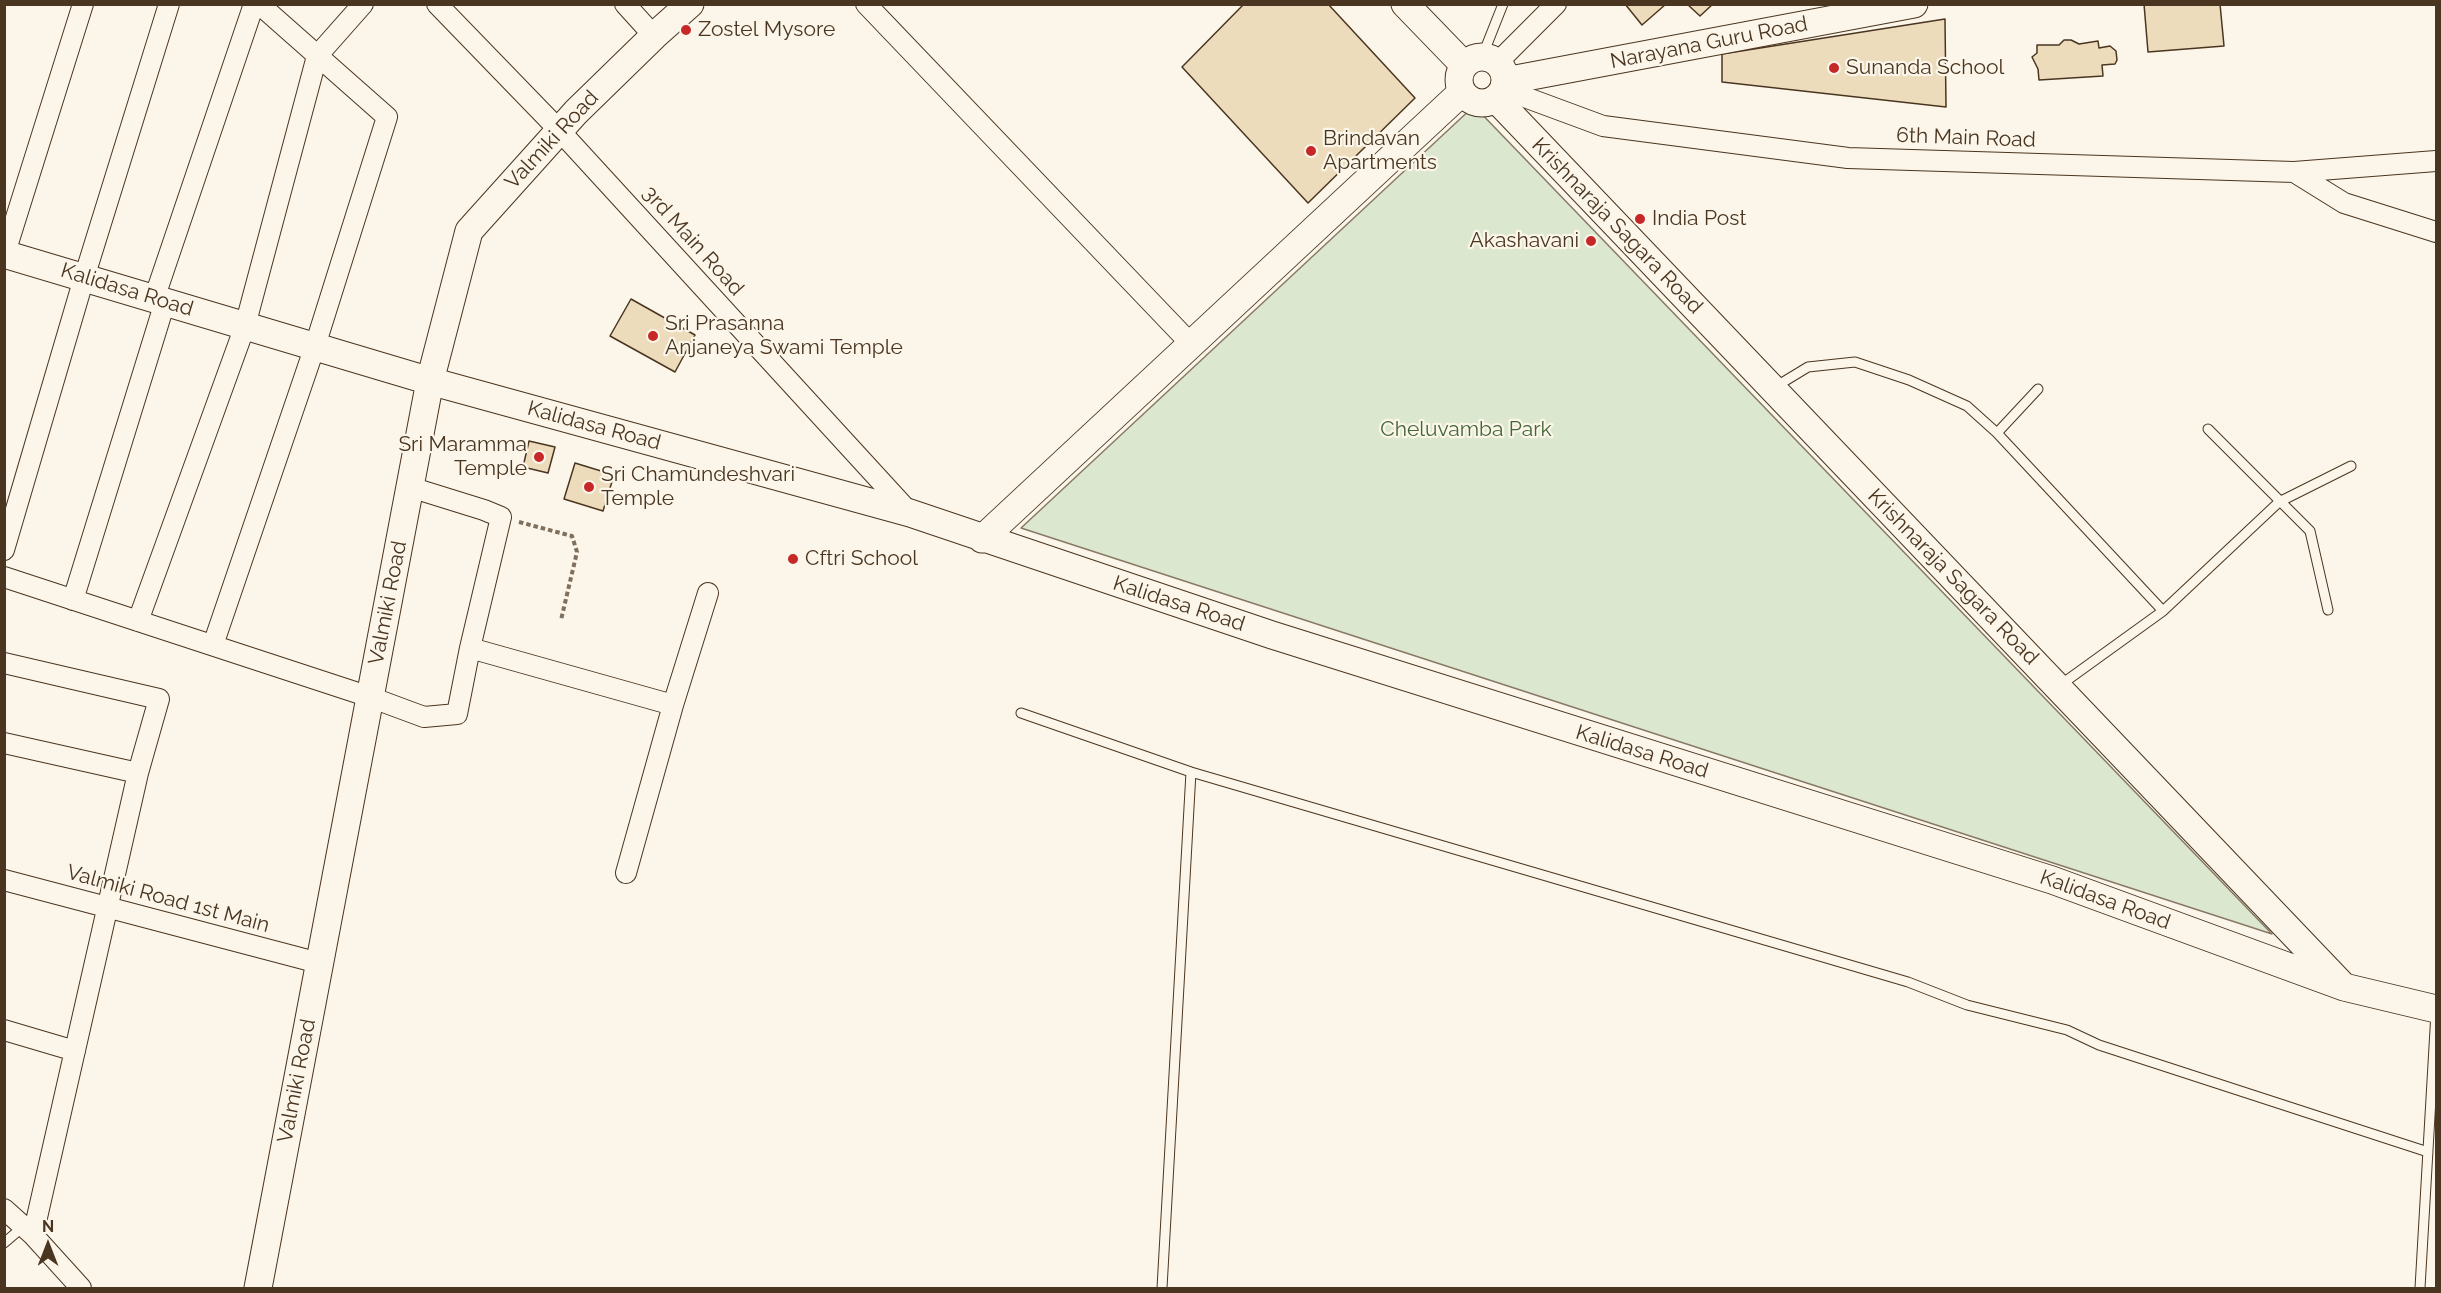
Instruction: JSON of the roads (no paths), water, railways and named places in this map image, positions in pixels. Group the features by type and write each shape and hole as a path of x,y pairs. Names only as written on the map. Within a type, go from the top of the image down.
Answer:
{"street":[{"path":"5,254 83,4"},
{"path":"4,550 84,278 169,4"},
{"path":"73,600 160,300 254,4"},
{"path":"213,645 315,346 387,117 259,4"},
{"path":"138,621 245,326 317,56 363,4"},
{"name":"3rd Main Road","path":"437,4 559,130 910,513"},
{"path":"625,4 654,36"},
{"name":"Valmiki Road","path":"258,1288 430,381 469,231 559,130 654,36 690,4"},
{"path":"866,4 1191,344 982,539"},
{"name":"Krishnaraja Sagara Road","path":"1405,4 1491,76 1773,389 2344,987"},
{"path":"1491,76 1556,4"},
{"name":"Narayana Guru Road","path":"1191,344 1462,93 1470,101 1484,104 1491,76 1914,4"},
{"name":"6th Main Road","path":"1491,76 1603,126 1848,158 2294,172 2436,161"},
{"path":"2294,172 2344,203 2436,232"},
{"name":"Kalidasa Road","path":"5,254 430,381 910,513 1284,639 2052,880 2344,987"},
{"path":"4,577 370,697 424,717 457,714 501,518 484,510 410,487"},
{"path":"626,873 673,705 708,593"},
{"path":"470,648 673,705"},
{"path":"4,663 159,699 138,773 75,1051 29,1231"},
{"path":"4,743 138,773"},
{"name":"Valmiki Road 1st Main","path":"4,880 319,963"},
{"path":"2344,987 2436,1009"},
{"path":"4,1030 75,1051"},
{"path":"4,1209 29,1231 81,1288"}],"lane":[{"path":"1491,76 1503,4"},
{"path":"1773,389 1808,367 1855,362 1909,380 1967,406 1997,433 2163,611"},
{"path":"1997,433 2038,389"},
{"path":"2208,429 2310,531 2328,610"},
{"path":"2057,687 2163,611 2279,502 2351,466"},
{"path":"1021,713 1191,772 1908,982 1967,1005 2067,1030 2099,1045 2428,1152"},
{"path":"1162,1288 1191,772"},
{"path":"2420,1288 2436,1009"},
{"path":"4,1243 29,1231"}],"place":[{"name":"Zostel Mysore","path":"686,30"},
{"name":"Sunanda School","path":"1834,68"},
{"name":"Brindavan Apartments","path":"1311,151"},
{"name":"India Post","path":"1640,219"},
{"name":"Akashavani","path":"1591,241"},
{"name":"Sri Prasanna Anjaneya Swami Temple","path":"653,336"},
{"name":"Sri Maramma Temple","path":"539,457"},
{"name":"Sri Chamundeshvari Temple","path":"589,487"},
{"name":"Cftri School","path":"793,559"}],"park label":[{"name":"Cheluvamba Park","path":"1466,430"}]}
